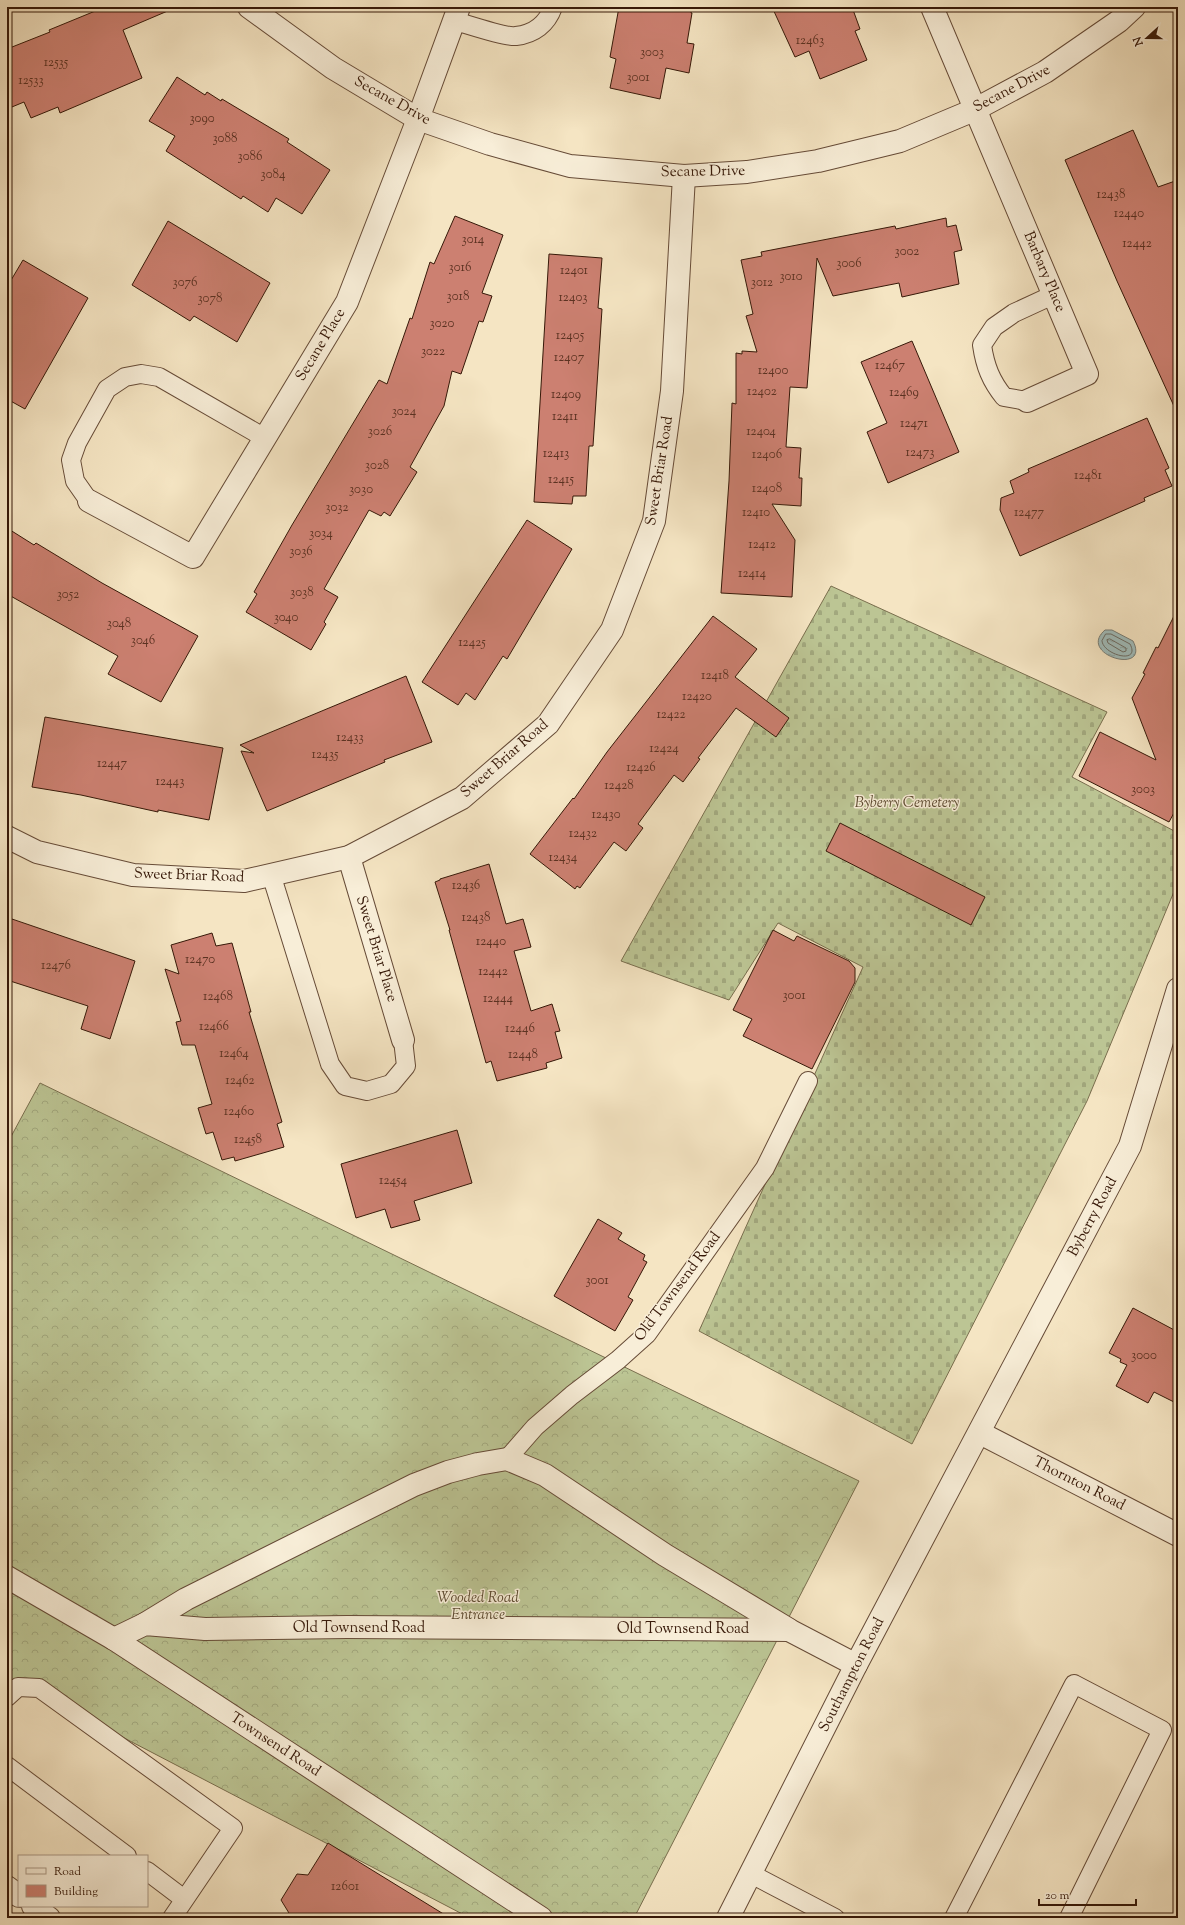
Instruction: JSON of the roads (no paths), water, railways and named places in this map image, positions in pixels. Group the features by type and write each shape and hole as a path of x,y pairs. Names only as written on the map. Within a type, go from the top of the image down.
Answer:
{"street":[{"name":"Secane Drive","path":"249,7 333,68 418,120 490,144 570,166 684,176 747,172 818,161 900,141 974,110 1045,72 1119,21 1134,7"},
{"name":"Barbary Place","path":"932,7 974,110 1087,374 1027,400"},
{"name":"Secane Place","path":"89,501 193,557 347,302 418,120 457,14"},
{"name":"Sweet Briar Road","path":"7,837 37,852 133,875 244,881 348,857 462,798 548,724 612,630 654,521 672,391 684,176"},
{"name":"Sweet Briar Place","path":"348,857 403,1040"},
{"name":"Byberry Road","path":"980,1433 1130,1146 1178,989"},
{"name":"Thornton Road","path":"980,1433 1178,1535"},
{"name":"Southampton Road","path":"728,1918 752,1874 856,1665 980,1433"},
{"name":"Old Townsend Road","path":"114,1638 145,1624 186,1599 414,1485 448,1472 478,1464 507,1459 545,1475 665,1555 789,1630 856,1665"},
{"name":"Townsend Road","path":"7,1577 114,1638 541,1918"},
{"name":"Old Townsend Road","path":"145,1624 205,1629 347,1627 789,1630"},
{"path":"7,1887 18,1895"},
{"path":"33,1907 49,1918"}],"lane":[{"path":"457,14 515,37 538,30 550,16 554,7"},
{"path":"1027,400 1004,397 994,385 985,364 982,345 994,327 1014,313 1053,295"},
{"path":"89,501 75,481 71,460 76,443 107,389 125,377 141,374 159,376 265,438"},
{"path":"271,874 330,1064 345,1086 367,1091 391,1084 406,1066 403,1040"},
{"name":"Old Townsend Road","path":"507,1459 535,1427 572,1395 618,1360 647,1334 765,1168 808,1082"},
{"path":"954,1918 1074,1684 1162,1730 1069,1918"},
{"path":"7,1697 18,1687 39,1688 233,1828 172,1918"},
{"path":"7,1766 126,1855"},
{"path":"148,1872 184,1899"},
{"path":"752,1874 835,1918"}],"water":[{"path":"1105,630 1112,630 1133,641 1136,652 1132,658 1115,658 1106,654 1100,647 1099,639"}],"park label":[{"name":"Byberry Cemetery","path":"907,803"},
{"name":"Wooded Road Entrance","path":"478,1606"}]}
